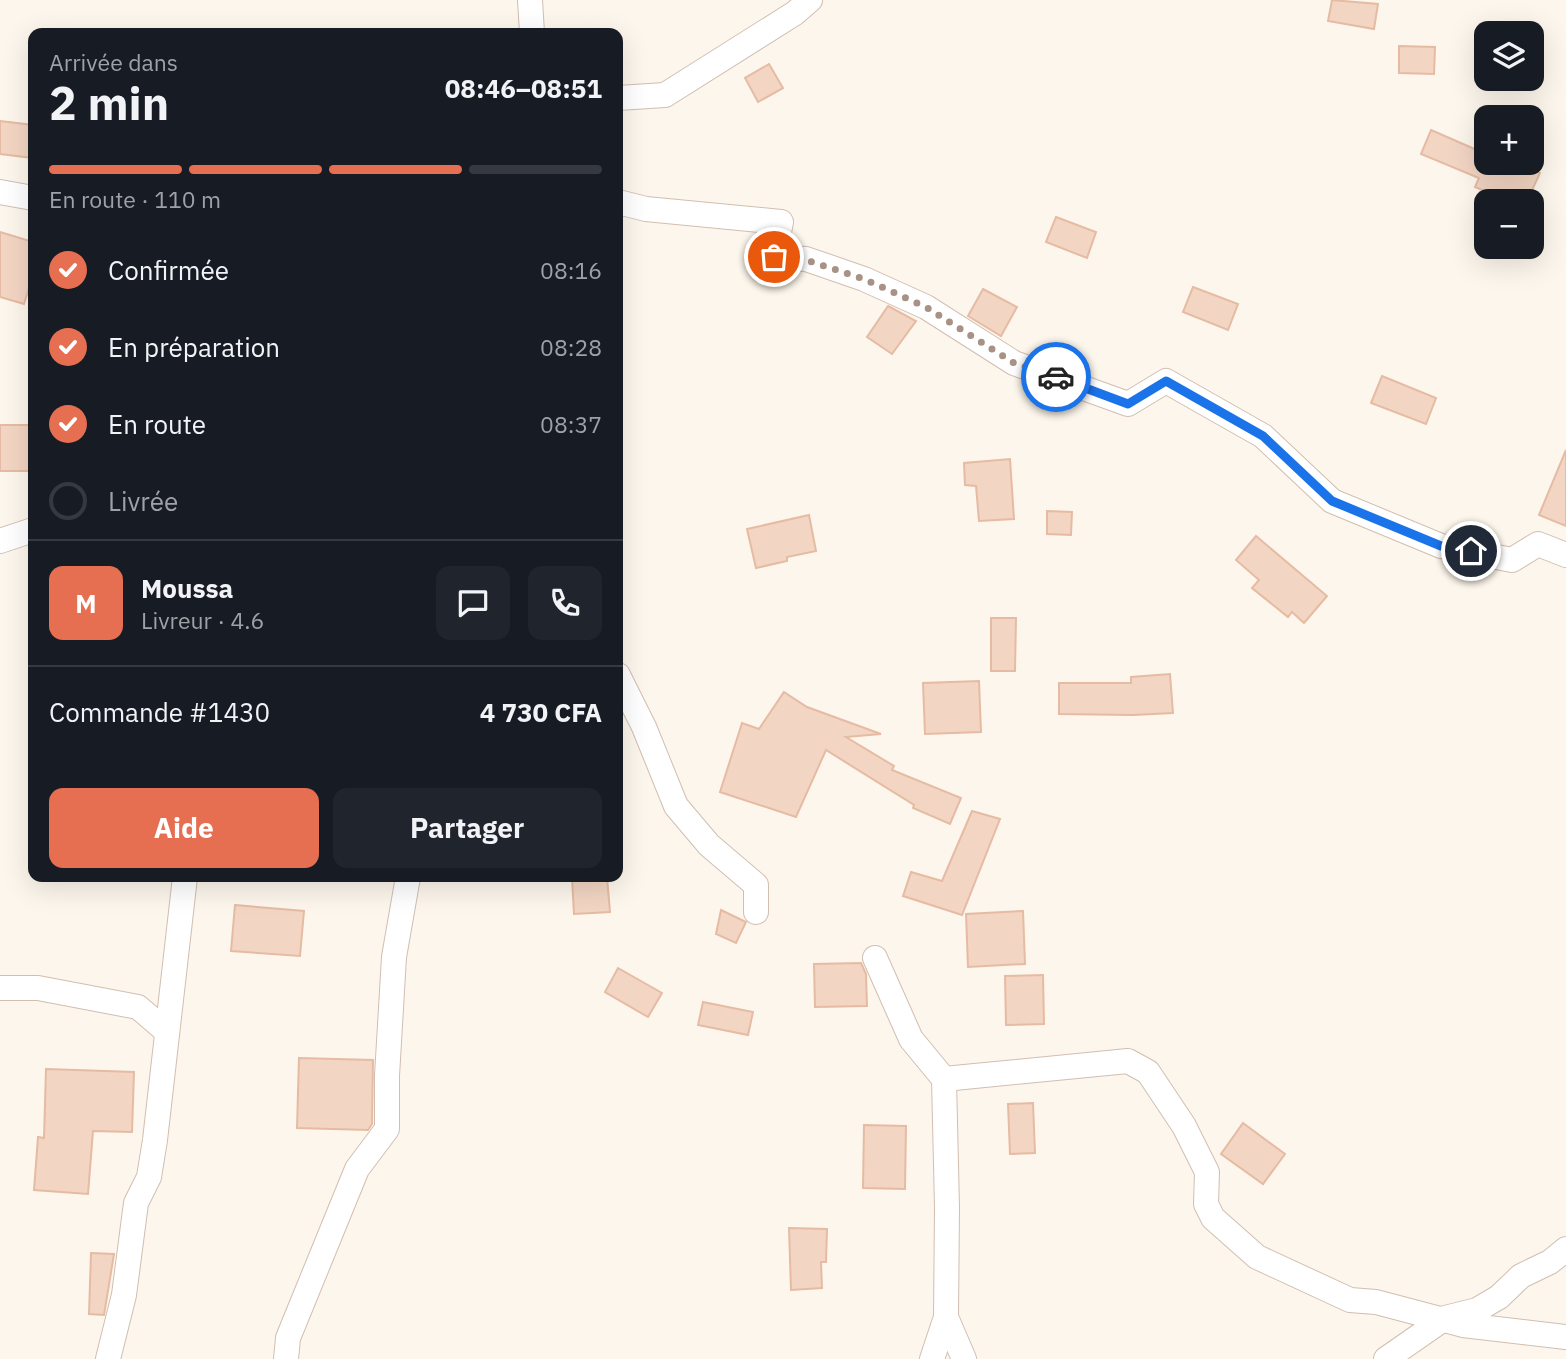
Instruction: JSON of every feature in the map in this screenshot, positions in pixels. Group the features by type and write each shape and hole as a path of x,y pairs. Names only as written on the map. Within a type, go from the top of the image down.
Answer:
{"street":[{"path":"530,0 532,28"},
{"path":"623,98 665,95 795,13 810,0"},
{"path":"0,192 28,197"},
{"path":"623,203 646,209 781,222 774,257 806,260 864,279 926,307 1014,363 1128,404 1166,381 1263,436 1332,501 1441,546 1512,560 1538,544 1566,555"},
{"path":"0,541 28,532"},
{"path":"623,685 644,727 676,806 709,845 756,885 756,912"},
{"path":"108,1359 124,1295 136,1203 149,1177 184,882"},
{"path":"286,1359 288,1338 357,1169 387,1129 387,1076 394,957 407,882"},
{"path":"875,958 911,1039 944,1079 946,1317 932,1359"},
{"path":"0,988 38,988 138,1007 166,1031"},
{"path":"944,1079 1128,1061 1148,1072 1184,1126 1207,1172 1206,1203 1213,1218 1257,1258 1350,1300 1376,1302 1445,1318 1463,1325 1566,1338"},
{"path":"1386,1359 1445,1318 1477,1310 1499,1297 1521,1276 1549,1262 1566,1249"},
{"path":"946,1317 964,1359"}],"building":[{"path":"1332,0 1378,4 1374,29 1328,21"},
{"path":"1399,46 1435,47 1434,74 1399,73"},
{"path":"769,64 783,88 758,102 745,78"},
{"path":"0,121 28,124 28,157 0,154"},
{"path":"1431,130 1474,149 1474,175 1539,175 1533,189 1480,189 1475,187 1479,178 1421,154"},
{"path":"1056,217 1096,232 1087,258 1046,242"},
{"path":"0,232 28,240 28,291 24,304 0,297"},
{"path":"1193,287 1238,304 1228,330 1183,312"},
{"path":"983,289 1017,307 1001,336 968,316"},
{"path":"888,306 916,321 892,354 867,337"},
{"path":"1382,376 1436,398 1426,424 1371,403"},
{"path":"0,425 28,425 28,471 0,471"},
{"path":"1566,450 1566,526 1539,515"},
{"path":"1010,459 1014,519 979,521 976,486 965,485 964,463"},
{"path":"1047,511 1072,512 1071,535 1047,534"},
{"path":"809,515 816,551 787,557 787,561 756,568 747,529"},
{"path":"1256,536 1327,596 1304,623 1292,612 1288,617 1252,588 1259,580 1236,560"},
{"path":"991,618 1016,618 1015,671 991,671"},
{"path":"1170,674 1173,713 1059,714 1059,683 1131,683 1131,677"},
{"path":"979,681 981,732 925,734 923,683"},
{"path":"784,692 807,707 881,734 846,737 894,766 892,770 961,798 950,824 913,808 914,805 826,750 796,817 720,792 742,723 759,729"},
{"path":"972,811 1000,819 962,915 903,896 911,872 942,881"},
{"path":"572,882 607,882 610,912 574,914"},
{"path":"235,905 304,911 300,956 231,951"},
{"path":"721,910 746,922 736,943 716,934"},
{"path":"1023,911 1025,964 968,967 966,914"},
{"path":"861,963 866,974 867,1006 815,1007 814,964"},
{"path":"618,968 662,993 648,1017 605,992"},
{"path":"1043,975 1044,1024 1006,1025 1005,976"},
{"path":"703,1002 753,1012 748,1035 698,1025"},
{"path":"299,1058 373,1060 372,1124 368,1130 297,1128"},
{"path":"46,1069 134,1072 132,1132 93,1131 88,1194 34,1190 38,1137 44,1138"},
{"path":"1033,1103 1035,1153 1010,1154 1008,1104"},
{"path":"1243,1123 1285,1154 1263,1184 1221,1154"},
{"path":"864,1125 906,1126 905,1189 863,1188"},
{"path":"789,1228 827,1229 826,1262 821,1262 822,1288 791,1290"},
{"path":"91,1253 114,1254 104,1315 89,1314"}],"way so far":[{"path":"774,257 806,260 864,279 926,307 1014,363 1056,377"}],"route":[{"path":"1056,377 1128,404 1166,381 1263,436 1332,501 1441,546 1471,551"}]}
